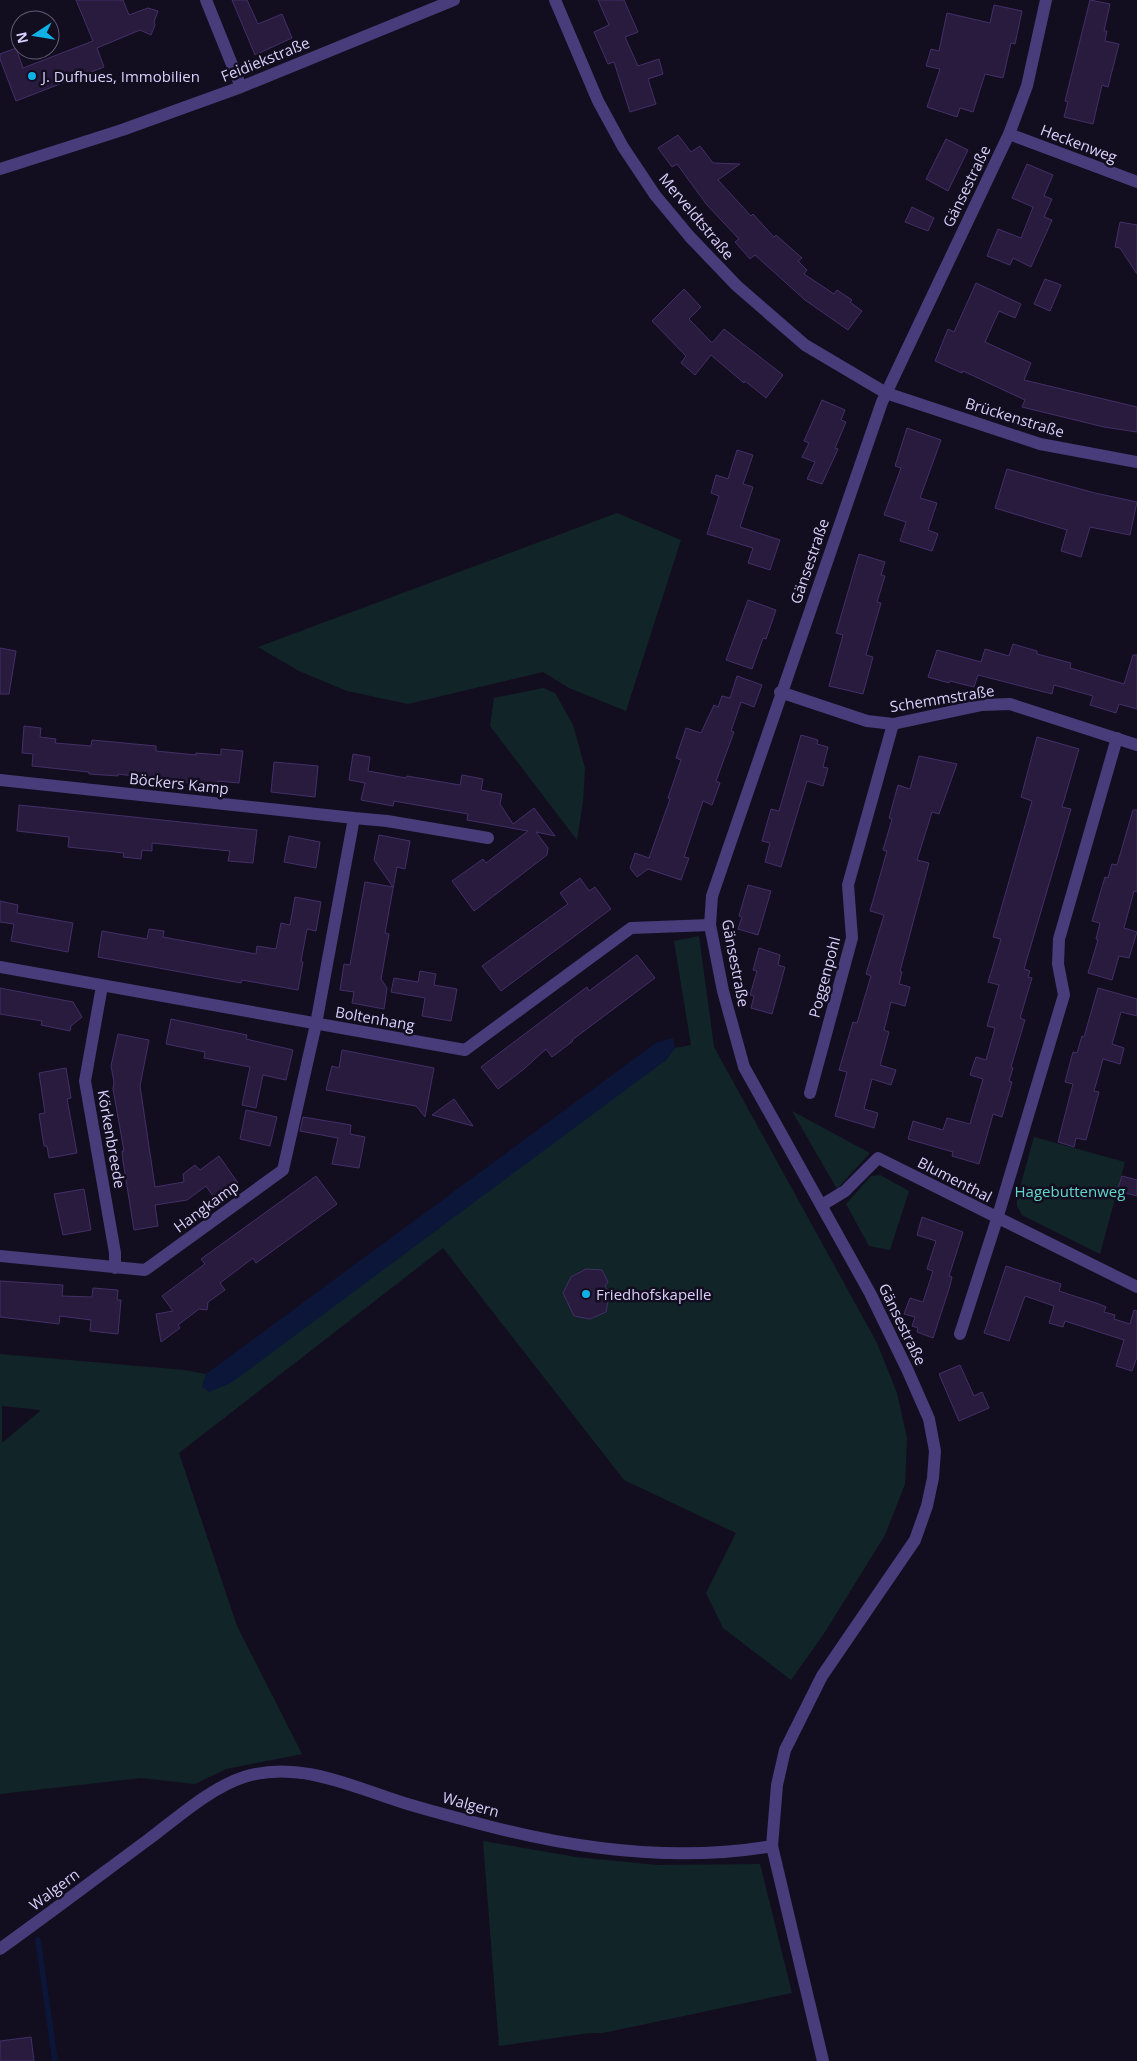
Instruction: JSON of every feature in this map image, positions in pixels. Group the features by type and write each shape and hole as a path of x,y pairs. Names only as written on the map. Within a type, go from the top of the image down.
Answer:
{"street":[{"path":"206,0 241,87"},
{"name":"Feidiekstraße","path":"0,169 122,130 241,87 454,0"},
{"name":"Merveldtstraße","path":"555,0 598,101 623,146 656,195 690,238 736,286 805,345 886,393"},
{"name":"Gänsestraße","path":"772,1846 777,1785 785,1750 822,1676 915,1540 927,1506 933,1478 935,1451 929,1419 874,1301 744,1067 723,991 710,925 712,896 780,692 886,393 1009,134 1027,86 1046,0"},
{"name":"Heckenweg","path":"1009,134 1137,182"},
{"name":"Brückenstraße","path":"886,393 1040,444 1137,462"},
{"name":"Schemmstraße","path":"780,692 867,721 893,724 982,705 1010,704 1137,745"},
{"name":"Poggenpohl","path":"810,1093 852,938 848,885 893,724"},
{"path":"960,1334 997,1219 1064,995 1058,964 1059,939 1117,738"},
{"name":"Böckers Kamp","path":"0,780 387,821 488,838"},
{"path":"316,1024 354,818"},
{"name":"Boltenhang","path":"0,966 102,986 465,1050 631,928 710,925"},
{"name":"Körkenbreede","path":"102,986 85,1082 115,1253 115,1268"},
{"name":"Hangkamp","path":"0,1256 145,1270 284,1170 316,1024"},
{"name":"Blumenthal","path":"822,1205 845,1191 878,1158 997,1219 1137,1287"},
{"name":"Walgern","path":"0,1949 194,1805 243,1778 266,1772 288,1771 318,1775 411,1805 495,1827 576,1844 660,1853 699,1854 744,1851 772,1846"},
{"path":"772,1846 823,2061"}],"green space":[{"path":"617,513 681,540 626,711 569,688 543,672 408,704 347,691 299,671 258,647"},
{"path":"543,688 555,693 573,725 585,768 583,802 577,840 490,726 494,698"},
{"path":"699,936 714,1047 877,1343 897,1393 907,1438 905,1484 885,1535 825,1632 791,1680 723,1628 706,1593 736,1533 624,1480 443,1248 179,1453 237,1626 302,1754 226,1769 195,1784 141,1778 0,1794 0,1354 184,1370 206,1374 202,1387 666,1060 675,1048 691,1045 674,941","holes":["2,1406 40,1411 2,1443"]},
{"path":"792,1111 870,1153 837,1189"},
{"name":"Hagebuttenweg","path":"1034,1137 1125,1162 1100,1254 1022,1215 1017,1206 1017,1198"},
{"path":"880,1175 909,1191 890,1250 869,1246 846,1204 871,1176"},
{"path":"483,1841 576,1857 657,1865 760,1864 792,1993 603,2033 589,2033 499,2046"}],"water":[{"path":"673,1038 675,1048 666,1060 231,1383 209,1392 202,1387 206,1374 657,1042"}],"building":[{"path":"76,0 123,0 129,15 148,8 158,11 151,35 140,30 97,48 104,67 16,101 0,59 0,54 10,50 10,60 20,60 23,68 44,60 60,60 60,54 93,41"},
{"path":"232,0 247,0 258,24 282,14 292,38 255,55"},
{"path":"598,0 624,0 638,32 625,37 638,66 659,59 663,74 648,79 656,104 630,112 614,62 608,64 594,32 609,25"},
{"path":"1090,0 1110,4 1104,31 1107,31 1105,41 1119,44 1108,87 1102,85 1093,124 1064,117 1068,102 1065,101"},
{"path":"994,5 1022,11 1015,44 1011,43 1003,78 985,74 973,112 960,108 957,117 927,107 940,69 926,66 931,49 939,51 947,13 990,23"},
{"path":"678,135 691,152 700,146 713,163 740,164 718,180 751,216 753,214 774,237 776,235 802,258 798,261 807,270 804,274 834,294 837,290 852,300 850,302 862,311 848,330 805,300 755,255 750,259 735,242 739,239 707,205 677,164 672,167 658,148"},
{"path":"946,139 968,150 948,191 926,179"},
{"path":"1027,164 1053,175 1044,196 1052,199 1044,217 1052,220 1031,267 1013,258 1010,265 987,256 998,229 1021,238 1033,207 1012,198"},
{"path":"912,207 934,218 928,231 905,222"},
{"path":"1120,222 1137,225 1137,274 1120,248 1115,247"},
{"path":"1045,279 1061,285 1050,311 1034,304"},
{"path":"976,283 1021,304 1015,318 999,311 985,342 1031,363 1024,380 1137,407 1137,432 1104,427 1022,407 1025,400 963,371 962,373 935,361 948,329 954,332"},
{"path":"684,289 701,307 689,319 712,343 724,329 783,375 766,398 745,381 744,383 711,355 695,375 681,363 686,356 652,321"},
{"path":"822,400 845,410 841,420 846,422 835,448 838,449 822,484 807,479 815,462 802,457 809,443 804,441"},
{"path":"907,428 941,440 920,498 937,503 928,530 938,534 932,551 900,541 906,522 884,515 901,468 895,466"},
{"path":"737,450 753,455 743,484 753,487 740,527 780,540 770,570 748,563 753,548 707,534 719,496 711,493 716,475 728,479"},
{"path":"1007,469 1095,493 1137,502 1130,535 1090,527 1081,557 1061,551 1067,530 995,508"},
{"path":"859,554 885,562 881,575 885,576 877,602 881,603 866,655 873,657 863,694 829,686 843,635 836,633"},
{"path":"748,600 776,610 766,639 763,638 752,669 726,660"},
{"path":"1013,644 1037,651 1037,654 1071,663 1070,668 1124,684 1133,655 1137,655 1137,709 1119,704 1116,713 1090,705 1093,696 1054,685 1052,694 978,675 974,687 928,677 937,650 981,662 985,649 1009,656"},
{"path":"0,648 16,651 9,694 0,694"},
{"path":"737,676 762,685 754,707 741,702 731,731 734,732 716,781 720,783 712,805 703,801 684,857 689,858 681,880 648,869 637,877 630,868 635,853 649,858 670,799 668,798 681,760 676,758 686,728 701,733 714,705 718,707 722,696 730,698"},
{"path":"24,726 41,728 40,737 56,739 55,743 91,746 92,740 156,746 156,751 196,755 196,753 221,755 221,749 243,751 239,783 218,781 218,785 205,785 118,774 118,776 89,774 89,772 32,766 33,754 22,753"},
{"path":"801,735 818,740 817,744 828,747 823,767 828,768 823,786 807,781 781,867 765,862 770,843 762,841 771,809 779,811"},
{"path":"1037,737 1079,749 1062,807 1071,809 1024,969 1030,971 1028,977 1032,978 1020,1018 1025,1020 1011,1067 1013,1068 1009,1081 1012,1082 1002,1117 993,1114 979,1164 952,1156 953,1152 908,1139 913,1121 943,1130 947,1118 970,1124 983,1079 970,1075 976,1057 986,1060 995,1028 987,1026 999,985 988,982 1001,939 993,937 1032,801 1021,797"},
{"path":"353,754 370,757 368,771 460,785 462,775 483,779 481,790 502,794 500,804 513,824 534,808 555,836 536,832 548,848 547,855 474,911 452,881 483,859 486,863 528,831 467,820 468,814 394,801 393,806 361,800 365,783 349,780"},
{"path":"919,756 957,764 939,814 932,812 917,860 929,863 900,971 902,972 899,984 910,987 905,1006 891,1002 884,1030 889,1032 880,1065 896,1070 891,1085 872,1079 864,1109 878,1113 874,1128 835,1116 847,1072 839,1070 853,1022 857,1023 871,976 866,974 884,915 870,911 887,851 883,850 892,819 889,818 898,785 910,789"},
{"path":"274,762 318,766 315,797 271,792"},
{"path":"19,805 257,830 253,863 228,861 230,851 152,843 152,851 142,850 141,859 123,857 124,853 68,847 69,837 17,831"},
{"path":"1133,810 1137,810 1137,892 1134,891 1124,928 1137,932 1129,958 1119,956 1112,980 1088,973 1098,940 1096,939 1100,923 1092,921 1105,877 1108,878 1112,864 1117,865"},
{"path":"379,835 410,841 405,869 397,867 385,933 389,934 381,979 387,988 384,1009 352,1003 354,992 340,990 344,964 350,965 365,882 393,887 374,860"},
{"path":"289,836 320,842 316,868 284,862"},
{"path":"580,878 589,891 595,887 611,909 501,991 482,966 568,904 560,893"},
{"path":"748,885 771,891 758,935 738,929 742,917 739,916"},
{"path":"295,897 321,902 316,931 307,929 298,990 242,980 241,983 98,957 102,931 147,939 149,929 164,931 163,937 256,954 257,946 276,949 281,923 290,925"},
{"path":"0,901 18,905 17,913 73,923 68,952 11,941 14,924 0,922"},
{"path":"759,948 780,955 778,965 785,967 772,1014 751,1008 754,996 750,995 757,971 753,970"},
{"path":"637,955 655,978 552,1057 546,1049 498,1089 481,1067 587,987 589,991"},
{"path":"420,971 436,974 434,985 457,989 451,1021 422,1016 425,998 391,992 394,978 418,982"},
{"path":"0,988 73,1002 82,1017 71,1026 70,1031 41,1025 42,1021 0,1014"},
{"path":"1098,988 1137,999 1137,1016 1121,1012 1112,1044 1124,1048 1120,1064 1103,1059 1094,1091 1099,1092 1086,1140 1076,1138 1074,1147 1058,1142 1073,1084 1065,1082 1073,1052 1077,1053 1082,1036 1084,1037"},
{"path":"171,1019 247,1035 246,1039 293,1050 286,1080 263,1075 256,1108 242,1105 250,1067 204,1058 205,1052 166,1044"},
{"path":"118,1034 149,1040 140,1086 155,1187 184,1182 183,1174 195,1165 200,1170 219,1156 238,1183 215,1199 206,1186 187,1200 155,1205 158,1226 134,1230 111,1066"},
{"path":"342,1050 434,1068 425,1117 416,1106 326,1090 332,1066 339,1068"},
{"path":"66,1068 71,1098 67,1099 77,1153 49,1158 47,1146 44,1146 39,1114 45,1113 39,1073"},
{"path":"454,1099 473,1126 432,1115"},
{"path":"246,1110 277,1117 270,1146 240,1139"},
{"path":"303,1117 351,1125 350,1134 365,1137 359,1168 332,1164 338,1138 300,1131"},
{"path":"316,1176 337,1204 256,1263 253,1258 220,1283 225,1290 208,1302 207,1310 199,1309 178,1325 180,1328 161,1342 156,1314 173,1311 162,1296 205,1264 201,1259"},
{"path":"1122,1176 1137,1180 1137,1196 1117,1191"},
{"path":"84,1189 91,1230 63,1235 54,1194"},
{"path":"922,1217 963,1232 949,1276 952,1277 949,1289 933,1338 917,1332 918,1328 912,1326 915,1317 904,1314 910,1298 923,1302 933,1271 927,1269 936,1241 917,1235"},
{"path":"1006,1266 1061,1284 1059,1291 1106,1307 1104,1312 1115,1315 1114,1319 1130,1324 1134,1310 1137,1311 1137,1357 1132,1371 1116,1366 1124,1340 1065,1321 1063,1327 1049,1323 1054,1306 1025,1296 1009,1341 984,1333"},
{"name":"Friedhofskapelle","path":"586,1269 602,1270 608,1282 605,1286 609,1295 606,1312 590,1319 574,1316 563,1293 571,1277"},
{"path":"0,1281 63,1285 62,1296 92,1297 93,1288 118,1290 117,1300 121,1300 118,1334 90,1331 91,1320 60,1316 59,1324 0,1317"},
{"path":"960,1365 974,1396 982,1392 989,1408 959,1421 939,1374"},
{"path":"31,2037 34,2061 0,2061 0,2041"}],"waterway":[{"path":"38,1940 55,2061"}],"place":[{"name":"J. Dufhues, Immobilien","path":"32,76"},
{"name":"Friedhofskapelle","path":"586,1294"}]}
